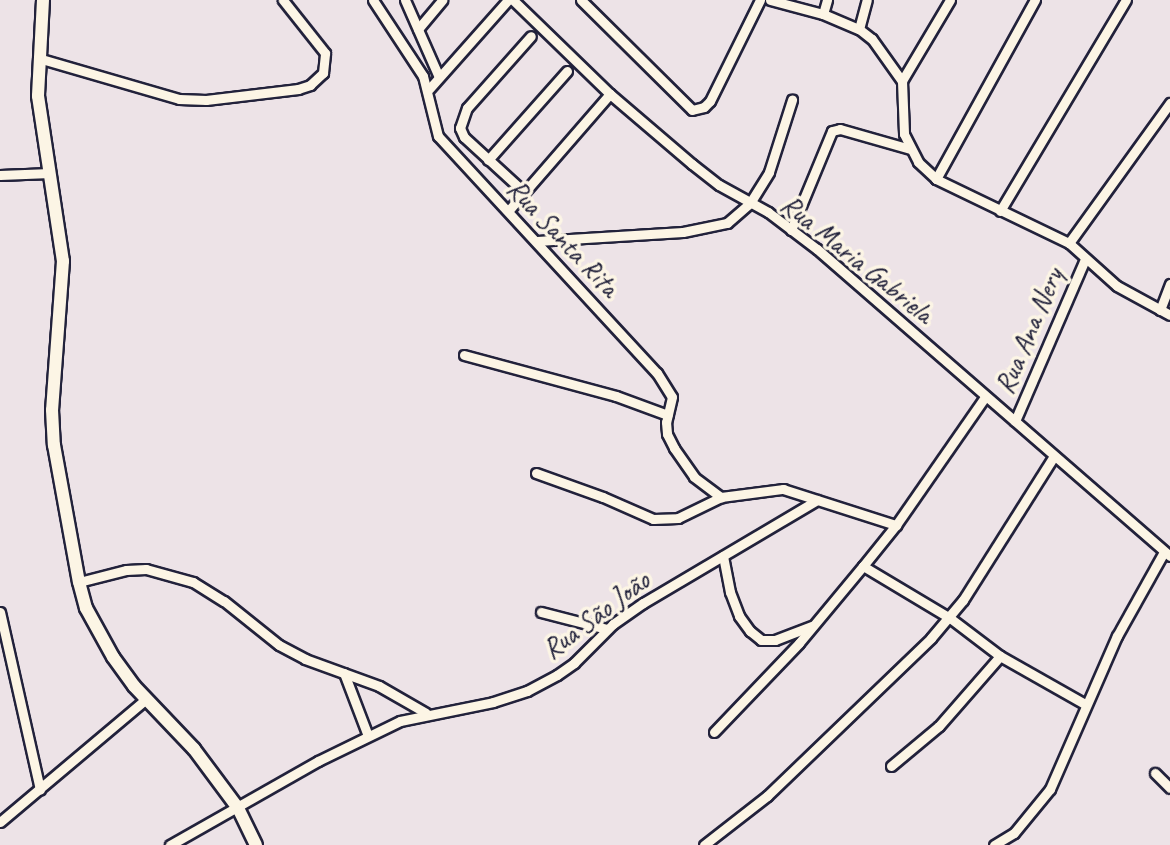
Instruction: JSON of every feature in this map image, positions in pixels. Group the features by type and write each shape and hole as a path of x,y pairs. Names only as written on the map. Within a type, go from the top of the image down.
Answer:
{"street":[{"path":"43,0 38,96 63,261 52,410 54,445 79,582 86,608 113,657 146,699 194,749 238,808 256,845"},
{"path":"38,58 179,99 206,100 298,89 310,85 323,73 325,53 283,0"},
{"name":"Rua Santa Rita","path":"373,0 429,89 428,105 438,136 452,155 509,210 657,373 672,397 667,434 684,466 703,486 721,497"},
{"path":"405,0 439,78"},
{"path":"418,29 442,0"},
{"path":"429,89 508,0"},
{"name":"Rua Maria Gabriela","path":"513,0 610,94 701,171 817,249 1167,554"},
{"path":"581,0 692,110 699,110 710,101 760,0"},
{"path":"770,0 823,14 859,29 885,55 902,81 904,134 909,149 936,179 1069,243 1117,286 1170,315"},
{"path":"823,14 827,0"},
{"path":"859,29 867,0"},
{"path":"902,81 950,0"},
{"path":"936,179 1035,0"},
{"path":"1000,211 1126,0"},
{"path":"524,192 464,137 460,128 467,108 531,36"},
{"path":"488,160 567,71"},
{"path":"509,210 610,94"},
{"path":"537,241 683,232 717,227 750,203 769,172 792,100"},
{"path":"1069,243 1170,103"},
{"path":"791,230 832,131 840,129 909,149"},
{"path":"0,175 50,173"},
{"name":"Rua Ana Nery","path":"1016,421 1085,259"},
{"path":"1160,310 1170,284"},
{"path":"464,355 616,396 668,415"},
{"path":"714,732 815,625 863,566 896,525 985,397"},
{"path":"704,845 767,796 869,701 950,618 1054,456"},
{"path":"536,473 603,497 653,519 678,518 721,497 783,489 896,525"},
{"name":"Rua São João","path":"170,845 288,777 368,736 426,713 466,708 527,691 574,663 607,629 643,603 817,500"},
{"path":"994,845 1014,833 1050,789 1072,745 1085,704 1117,636 1167,554"},
{"path":"723,556 739,616 761,640 775,640 815,625"},
{"path":"863,566 950,618 1000,656 1085,704"},
{"path":"79,582 126,570 146,569 193,582 224,601 279,645 397,695 426,713"},
{"path":"0,612 40,790"},
{"path":"541,612 607,629"},
{"path":"891,766 939,726 1000,656"},
{"path":"344,673 368,736"},
{"path":"0,822 146,699"},
{"path":"1155,773 1170,788"}]}
